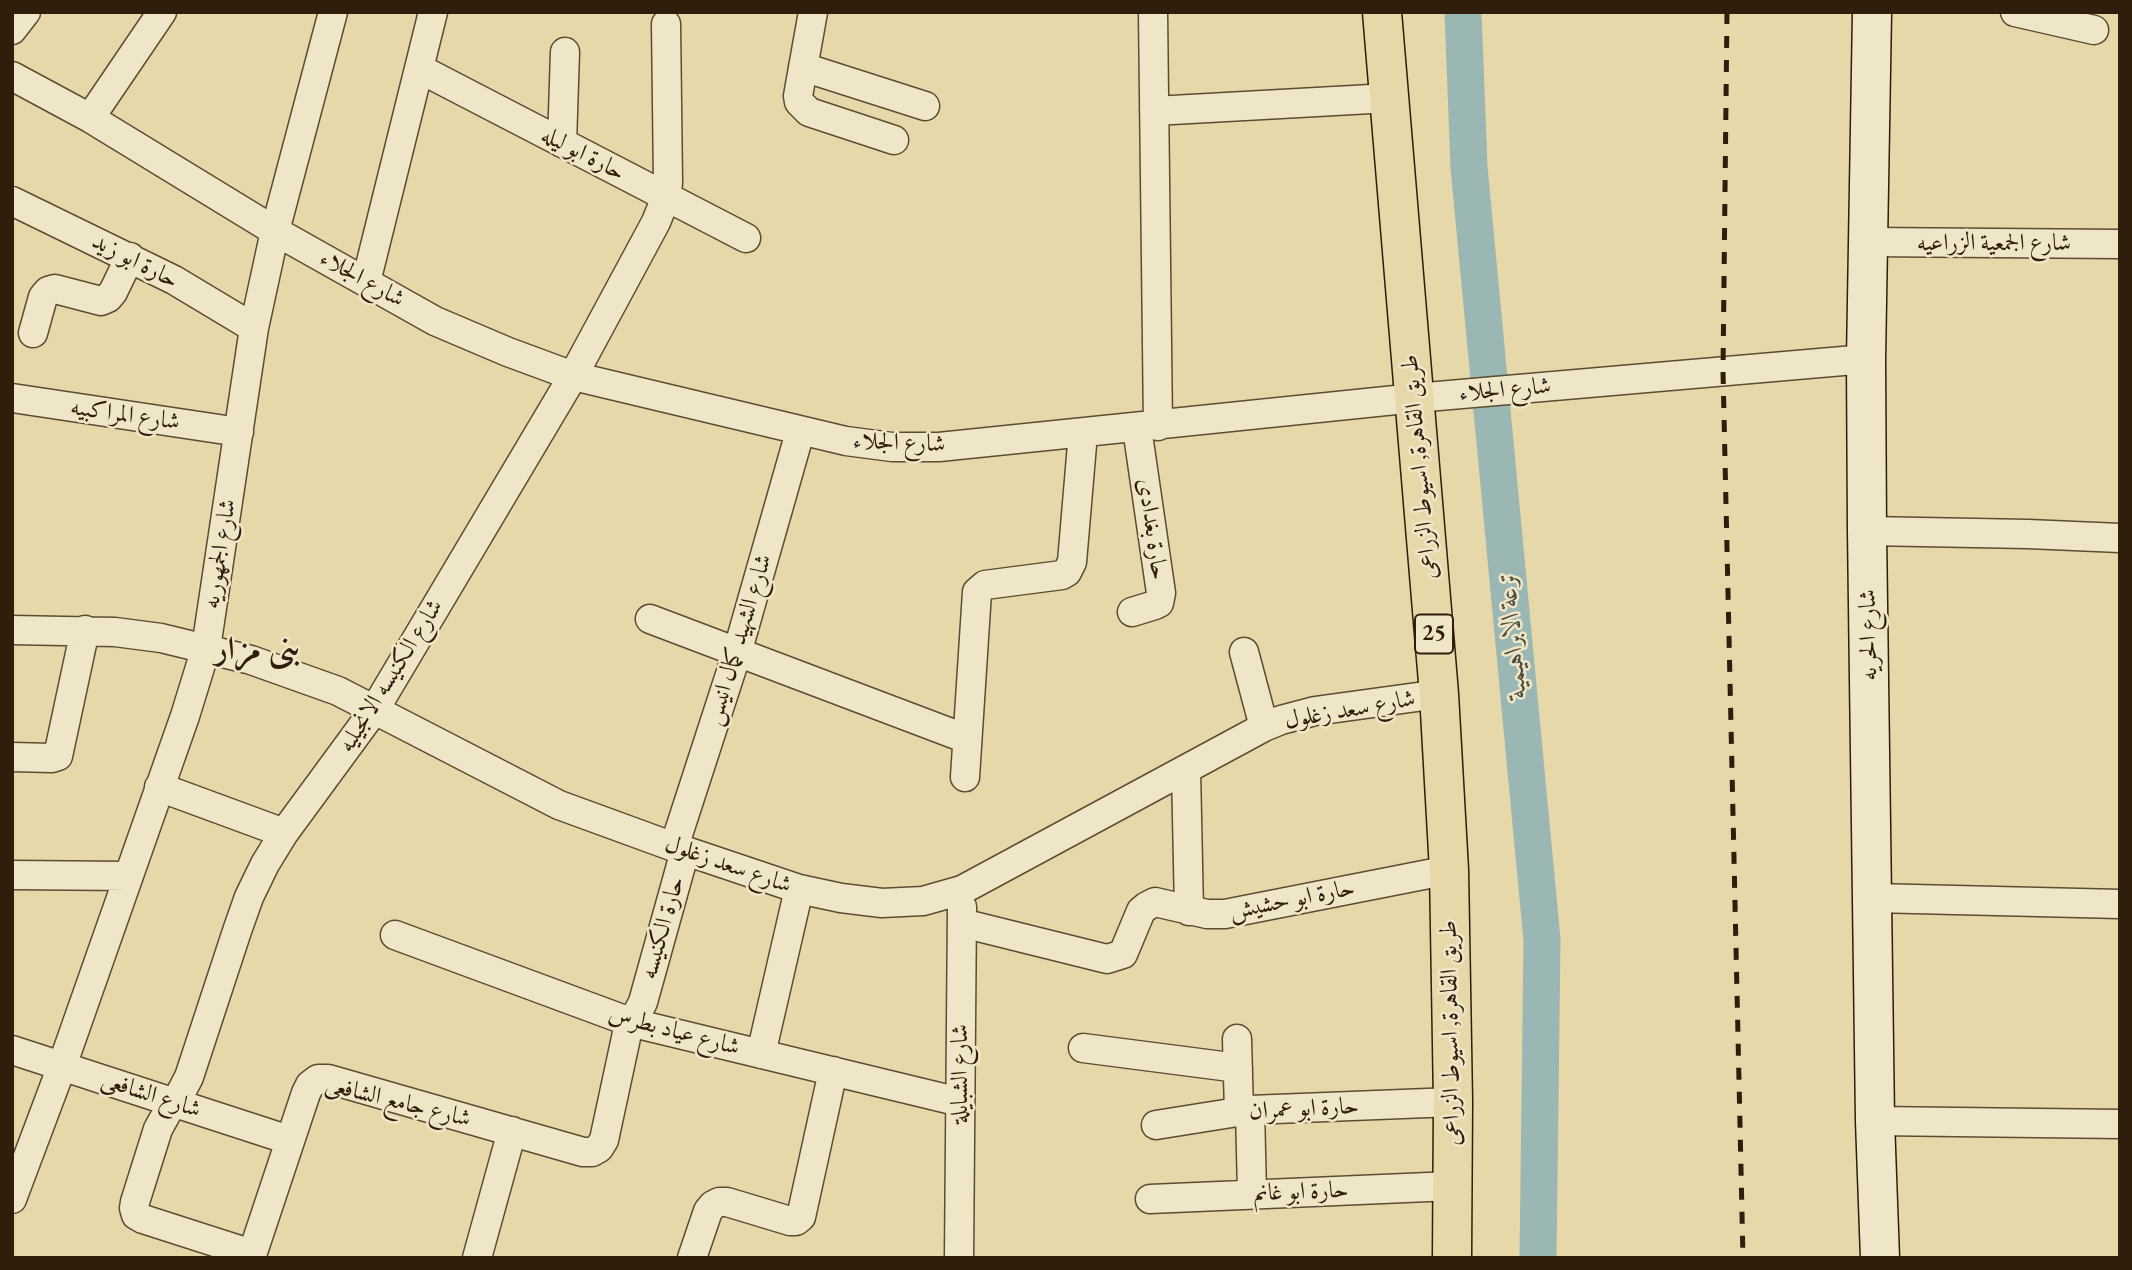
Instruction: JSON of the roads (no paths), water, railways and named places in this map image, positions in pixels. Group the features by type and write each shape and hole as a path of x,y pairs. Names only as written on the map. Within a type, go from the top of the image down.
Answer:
{"highway":[{"name":"طريق القاهرة, اسيوط الزراعى","path":"1382,12 1439,694 1449,870 1453,1102 1452,1258"}],"street":[{"path":"12,30 26,12"},
{"path":"90,118 162,12"},
{"name":"شارع الجمهوريه","path":"12,1199 185,716 206,648 254,328 275,231 333,12"},
{"path":"366,282 433,12"},
{"path":"813,12 799,102 809,112 894,140"},
{"path":"1147,427 1154,111 1153,12"},
{"name":"شارع الحريه","path":"1872,12 1866,359 1867,531 1875,1121 1880,1258"},
{"path":"2015,12 2094,30"},
{"name":"شارع الكنيسه الانجيليه","path":"251,1256 136,1215 135,1202 158,1129 189,1077 249,897 284,833 375,709 573,376 656,222 666,197 668,169 666,24"},
{"path":"562,143 565,52"},
{"path":"803,67 925,106"},
{"name":"حارة ابو ليله","path":"420,69 746,238"},
{"name":"شارع الجلاء","path":"12,76 90,118 275,231 435,321 573,376 846,441 892,447 939,447 1415,398 1866,359"},
{"path":"1154,111 1389,98"},
{"name":"حارة ابو زيد","path":"12,201 174,280 254,328"},
{"name":"شارع الجمعية الزراعيه","path":"1869,242 2120,244"},
{"path":"33,333 43,297 48,291 55,289 102,300 108,298 130,257"},
{"name":"شارع المراكبيه","path":"12,398 239,432"},
{"name":"حارة بغدادى","path":"1132,612 1159,603 1161,593 1147,427"},
{"name":"شارع الشهيد كمال انيس","path":"679,849 800,432"},
{"path":"965,777 977,592 985,585 1062,575 1067,572 1072,562 1083,433"},
{"path":"1867,531 2120,538"},
{"path":"650,619 967,739"},
{"name":"شارع سعد زغلول","path":"12,630 85,630 161,638 295,674 375,709 559,805 799,889 882,903 923,901 962,890 1264,727 1315,711 1439,694"},
{"path":"12,757 58,756 85,630"},
{"path":"1244,652 1264,727"},
{"path":"1186,771 1189,911"},
{"path":"159,786 284,833"},
{"name":"حارة الكنيسه","path":"583,1152 592,1152 599,1148 604,1140 627,1033 643,1002 679,849"},
{"name":"حارة ابو حشيش","path":"962,923 1107,959 1124,954 1141,911 1155,902 1189,911 1225,914 1449,870"},
{"path":"12,875 128,876"},
{"path":"761,1054 799,889"},
{"name":"شارع الشبايلة","path":"959,1258 962,890"},
{"path":"1873,898 2120,904"},
{"name":"شارع عياد بطرس","path":"395,935 633,1023 960,1102"},
{"path":"1237,1040 1252,1194"},
{"path":"1083,1048 1238,1068"},
{"name":"شارع الشافعى","path":"12,1050 289,1140"},
{"path":"692,1258 708,1211 719,1202 790,1221 801,1217 834,1071"},
{"name":"شارع جامع الشافعى","path":"251,1256 306,1093 310,1085 318,1079 328,1079 583,1152"},
{"name":"حارة ابو عمران","path":"1156,1125 1245,1111 1453,1102"},
{"path":"1875,1121 2120,1124"},
{"path":"477,1258 512,1131"},
{"name":"حارة ابو غانم","path":"1150,1199 1452,1185"}],"waterway":[{"name":"ترعة الابراهيمية","path":"1463,12 1469,167 1542,940 1538,1258"}],"railway":[{"path":"1727,12 1723,371 1743,1258"}],"district":[{"name":"بنى مزار","path":"258,650"}]}
